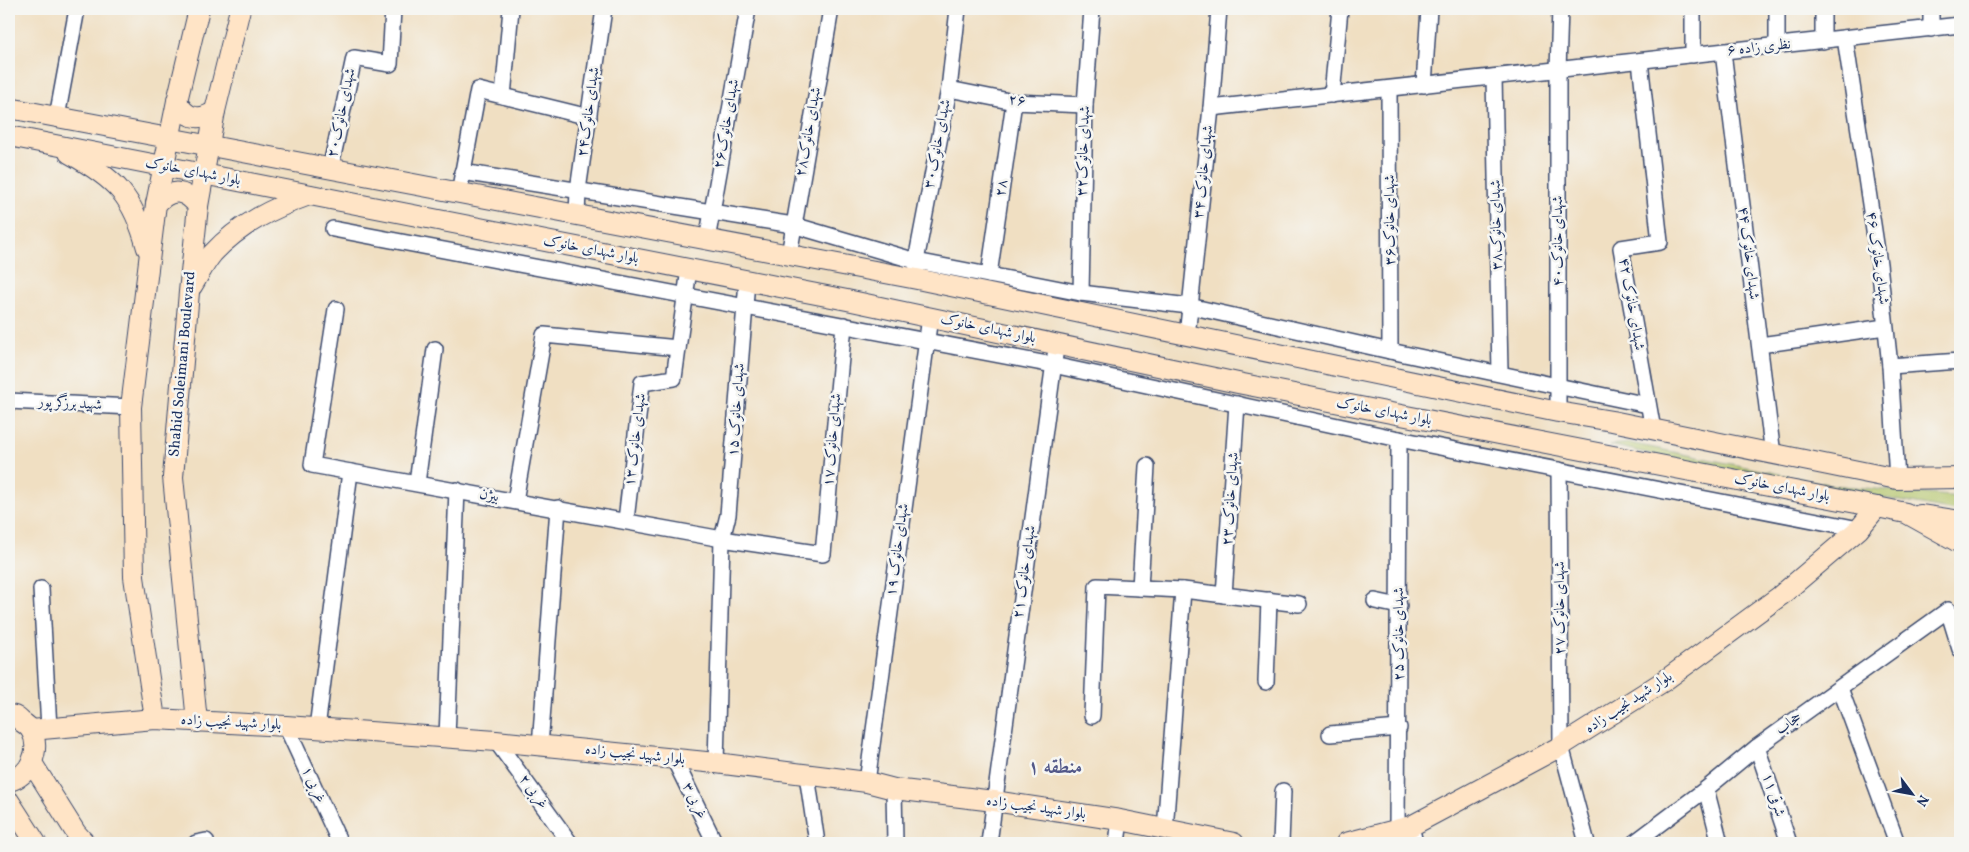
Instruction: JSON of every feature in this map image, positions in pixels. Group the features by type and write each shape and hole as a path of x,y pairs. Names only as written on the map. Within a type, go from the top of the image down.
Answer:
{"main road":[{"path":"155,719 134,577 131,407 156,204 177,101 199,9"},
{"name":"Shahid Soleimani Boulevard","path":"197,722 173,477 198,206 215,111 240,9"},
{"path":"177,101 181,110 188,116 207,117 215,111"},
{"name":"بلوار شهدای خانوک","path":"9,108 789,255 917,270 1187,336 1897,479 1960,478"},
{"name":"بلوار شهدای خانوک","path":"9,136 930,317 1510,437 1906,513 1960,543"},
{"path":"54,145 97,169 116,185 135,211 150,258"},
{"path":"156,204 166,195 178,192 190,196 198,206"},
{"path":"189,292 212,254 234,233 260,214 309,195"},
{"name":"بلوار شهید نجیب زاده","path":"1346,843 1408,833 1561,746 1664,681 1780,596 1859,529 1877,507"},
{"path":"1906,513 1960,521"},
{"path":"9,715 15,716 40,729 32,763 24,774 9,781"},
{"name":"بلوار شهید نجیب زاده","path":"40,729 155,719 496,741 716,763 867,782 894,789 994,801 1120,820 1234,843"},
{"path":"32,763 76,833 85,843"},
{"path":"9,801 36,843"}],"street":[{"path":"57,117 77,9"},
{"name":"شهدای خانوک۲۰","path":"330,170 354,58 390,64 393,9"},
{"path":"503,96 511,9"},
{"name":"شهدای خانوک۲۴","path":"577,216 578,190 604,9"},
{"name":"شهدای خانوک۲۶","path":"708,240 748,9"},
{"name":"شهدای خانوک۲۸","path":"789,255 831,9"},
{"name":"شهدای خانوک۳۰","path":"917,270 949,89 958,9"},
{"name":"شهدای خانوک۳۲","path":"1081,293 1085,105 1092,9"},
{"name":"۳۴ شهدای خانوک","path":"1187,336 1220,9"},
{"path":"1332,95 1340,9"},
{"path":"1424,85 1429,9"},
{"name":"شهدای خانوک۴۰","path":"1558,412 1558,70 1560,9"},
{"path":"1693,9 1693,55"},
{"path":"1777,9 1777,46"},
{"path":"1823,9 1823,41"},
{"path":"1931,9 1931,29"},
{"name":"نظری زاده ۶","path":"1211,108 1960,25"},
{"name":"۴۶ شهدای خانوک","path":"1845,38 1878,264 1890,366 1897,479"},
{"name":"۴۴ شهدای خانوک","path":"1723,52 1774,455"},
{"name":"شهدای خانوک ۴۲","path":"1640,61 1660,242 1621,248 1653,430"},
{"name":"شهدای خانوک۳۸","path":"1494,77 1500,372"},
{"name":"۲۶","path":"949,89 1014,102 1085,105"},
{"name":"شهدای خانوک۳۶","path":"1389,89 1390,351"},
{"path":"459,193 478,90 589,117"},
{"name":"۲۸","path":"990,274 1014,102"},
{"path":"462,172 712,214 793,225 917,270 990,274 1081,293 1189,306 1390,351 1500,372 1648,405"},
{"path":"333,230 1053,365 1399,439 1859,529"},
{"name":"شهدای خانوک ۱۳","path":"626,520 642,383 674,378 689,269"},
{"name":"شهدای خانوک ۱۵","path":"716,763 722,538 728,515 747,281"},
{"name":"بیژن","path":"336,309 312,465 822,554"},
{"name":"شهدای خانوک ۱۹","path":"867,782 930,317"},
{"name":"شهدای خانوک ۱۷","path":"822,554 844,325"},
{"path":"1760,344 1885,328"},
{"path":"515,500 544,335 678,348"},
{"name":"شهدای خانوک ۲۱","path":"989,843 1056,343"},
{"path":"417,483 435,349"},
{"path":"1135,382 1138,361"},
{"path":"1890,366 1960,361"},
{"path":"1320,422 1325,400"},
{"name":"شهید برزگر پور","path":"9,401 131,407"},
{"name":"شهدای خانوک ۲۳","path":"1224,595 1237,404"},
{"path":"1505,460 1510,437"},
{"name":"شهدای خانوک ۲۵","path":"1399,439 1399,728 1408,833"},
{"path":"1140,588 1147,466"},
{"name":"شهدای خانوک ۲۷","path":"1559,470 1561,746 1587,843"},
{"path":"317,728 350,472"},
{"path":"447,737 457,490"},
{"path":"540,746 558,508"},
{"path":"1092,716 1097,586 1183,590 1299,604"},
{"path":"40,729 41,589"},
{"path":"1166,830 1183,590"},
{"path":"1266,682 1269,600"},
{"path":"1375,601 1399,606"},
{"name":"حجاب","path":"1636,843 1757,747 1948,610 1960,649"},
{"path":"1840,688 1897,843"},
{"name":"غربی ۱","path":"286,726 340,843"},
{"path":"1330,734 1399,728"},
{"name":"غربی ۲","path":"496,741 570,843"},
{"name":"شرقی ۱۱","path":"1757,747 1788,843"},
{"name":"غربی ۳","path":"674,759 715,843"},
{"path":"807,775 817,843"},
{"path":"894,789 895,843"},
{"path":"1706,789 1720,843"},
{"path":"1281,843 1283,791"},
{"path":"1117,843 1120,820"}],"green space":[{"path":"1630,443 1833,485 1960,497 1960,512 1673,459 1610,445"}],"district":[{"name":"منطقه ۱","path":"1055,768"}]}
